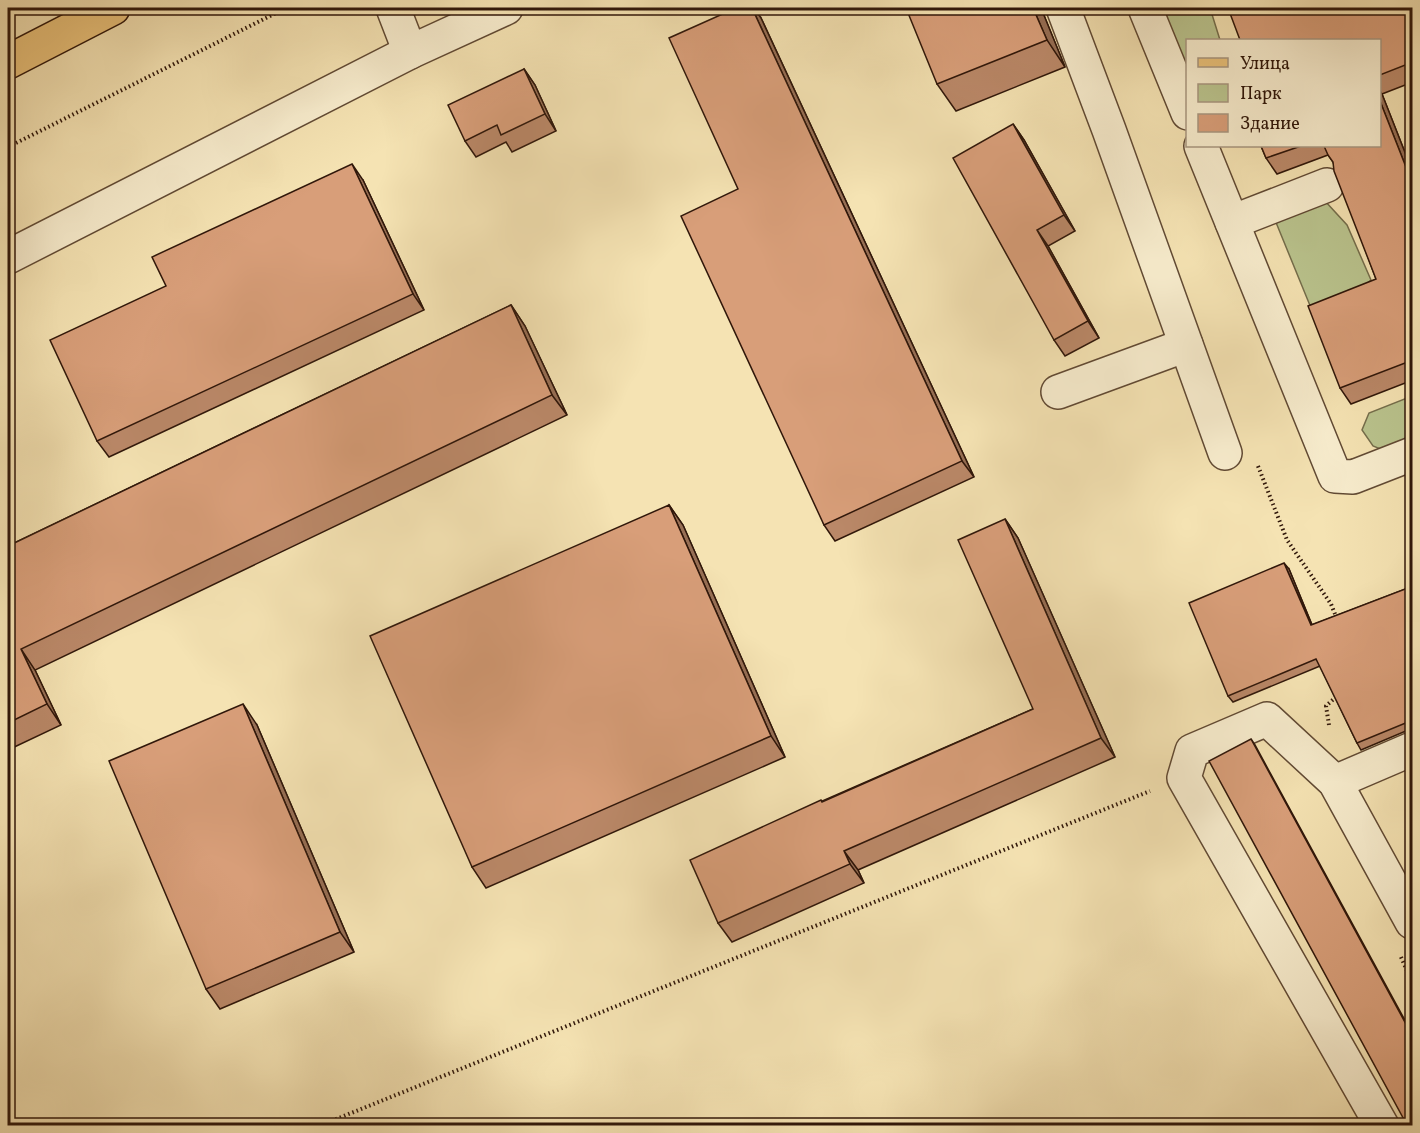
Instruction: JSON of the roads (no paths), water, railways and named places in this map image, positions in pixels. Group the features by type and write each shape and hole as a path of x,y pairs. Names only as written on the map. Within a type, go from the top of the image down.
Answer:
{"main road":[{"path":"8,62 113,8"}],"lane":[{"path":"393,8 410,52"},
{"path":"8,257 410,52 506,8"},
{"path":"1063,8 1109,129 1225,453"},
{"path":"1145,8 1186,108"},
{"path":"1201,147 1335,476 1353,477 1413,454"},
{"path":"1232,222 1327,185"},
{"path":"1058,392 1186,345"},
{"path":"1382,1125 1184,778 1192,751 1267,719 1335,782 1405,936"},
{"path":"1335,782 1413,749"}]}
